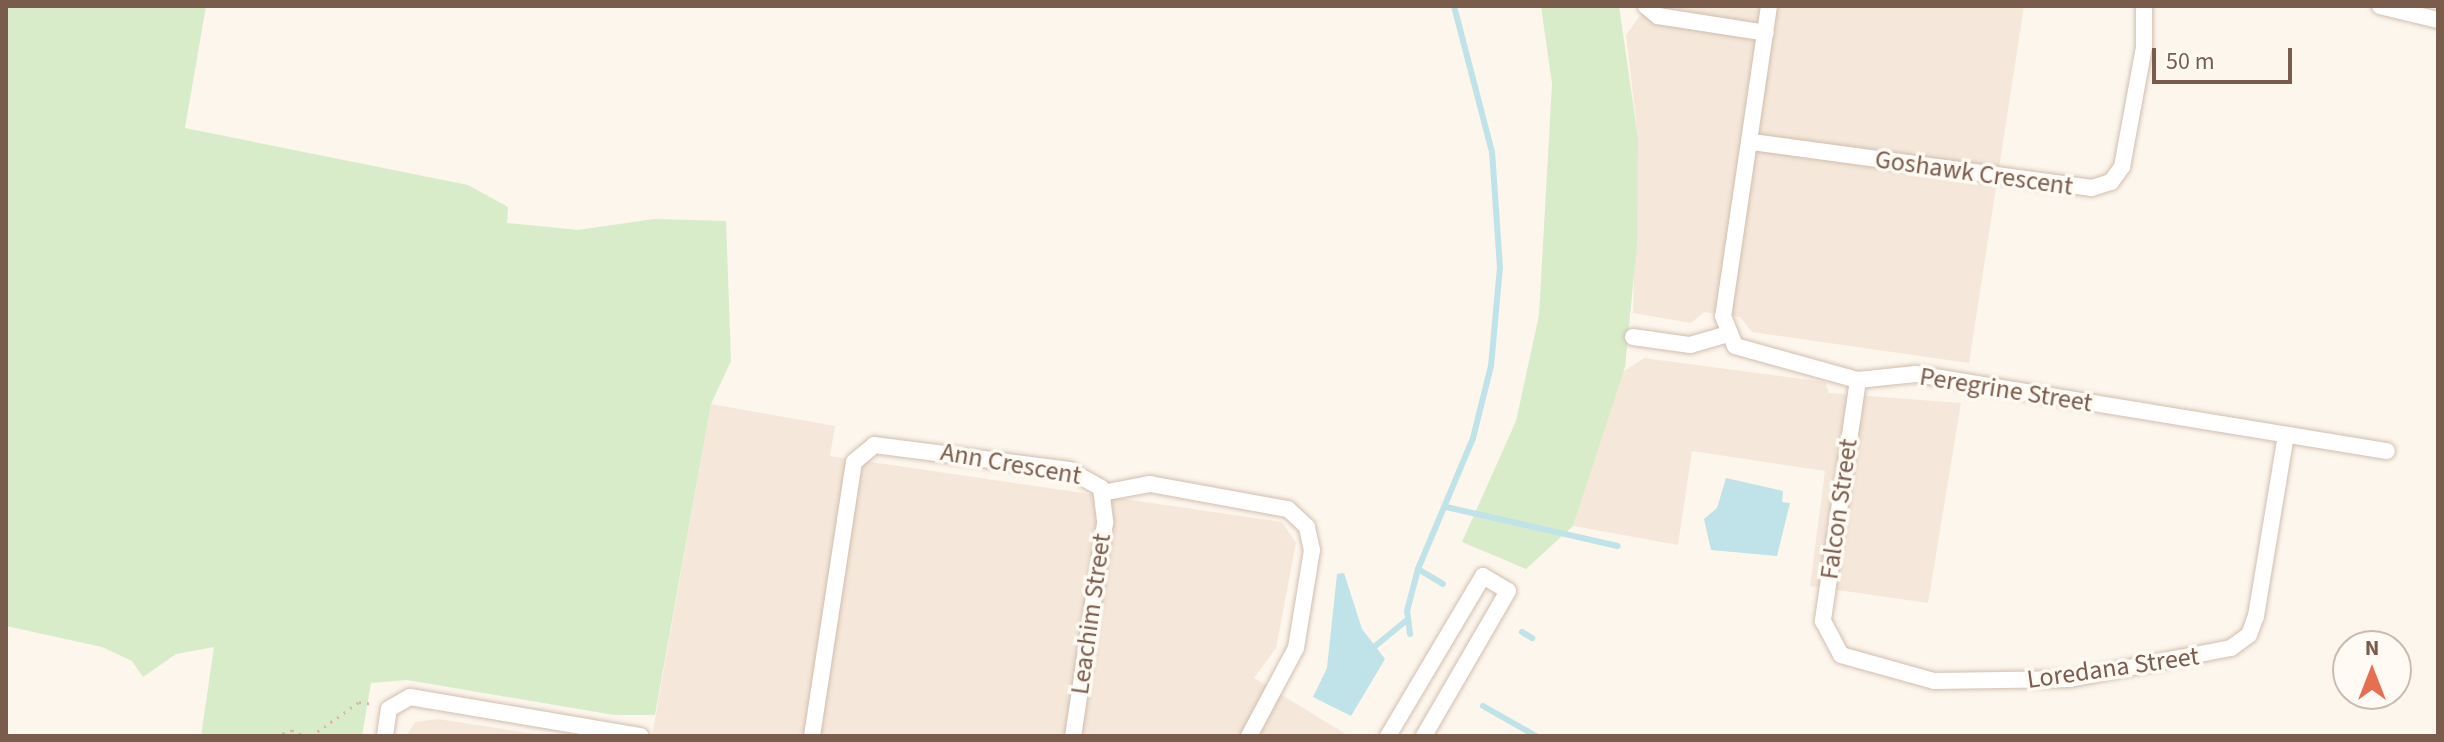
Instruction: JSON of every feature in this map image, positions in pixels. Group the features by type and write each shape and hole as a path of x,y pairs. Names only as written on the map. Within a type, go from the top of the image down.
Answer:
{"street":[{"path":"1646,6 1658,16 1766,33"},
{"path":"1633,337 1690,345 1726,335 1723,316 1752,142 1769,6"},
{"name":"Goshawk Crescent","path":"1752,142 2092,188 2111,182 2122,167 2144,47 2144,6"},
{"path":"2380,6 2438,20"},
{"name":"Peregrine Street","path":"1726,335 1746,354 1830,367 1858,380 1916,374 2387,451"},
{"name":"Falcon Street","path":"1828,638 1823,621 1858,380"},
{"name":"Loredana Street","path":"1828,638 1841,655 1865,664 1986,684 2070,679 2231,648 2249,635 2256,616 2286,435"},
{"name":"Ann Crescent","path":"812,736 854,462 862,452 901,445 1069,470 1093,479 1102,493 1150,484 1288,509 1307,527 1312,550 1296,648 1249,736"},
{"name":"Leachim Street","path":"1073,736 1105,523 1102,493"},
{"path":"1388,736 1483,576 1508,591 1424,736"},
{"path":"385,736 389,709 422,697 641,736"}],"path":[{"path":"311,736 359,702 389,709"},
{"path":"275,736 292,730 304,736"}],"shaded area":[{"path":"1647,6 2024,6 1969,363 1752,332 1740,317 1704,312 1691,323 1633,313 1638,138 1626,35"},
{"path":"1644,358 1825,382 1829,393 1961,403 1928,603 1810,586 1825,471 1692,451 1678,545 1573,526 1621,373"},
{"path":"711,404 835,426 830,456 1282,522 1296,543 1276,648 1254,678 1349,736 652,736"},
{"path":"438,719 550,736 406,736 415,722"}],"green space":[{"path":"6,6 206,6 185,128 468,185 508,207 507,223 578,230 654,219 726,221 731,361 711,404 655,715 614,715 407,680 371,683 362,736 201,736 214,647 176,654 143,677 132,661 102,647 6,626"},
{"path":"1541,6 1619,6 1638,138 1637,245 1625,367 1573,526 1526,569 1462,542 1516,421 1539,315 1552,84"}],"water":[{"path":"1726,478 1783,491 1782,502 1790,503 1777,556 1711,550 1704,519 1717,508"},
{"path":"1344,573 1362,629 1385,659 1351,716 1313,697 1327,668 1337,574"}],"waterway":[{"path":"1410,634 1407,611 1418,569 1473,438 1491,366 1500,268 1492,152 1454,6"},
{"path":"1446,507 1618,546"},
{"path":"1418,569 1443,584"},
{"path":"1374,647 1407,620"},
{"path":"1522,632 1532,638"},
{"path":"1483,706 1536,736"}]}
